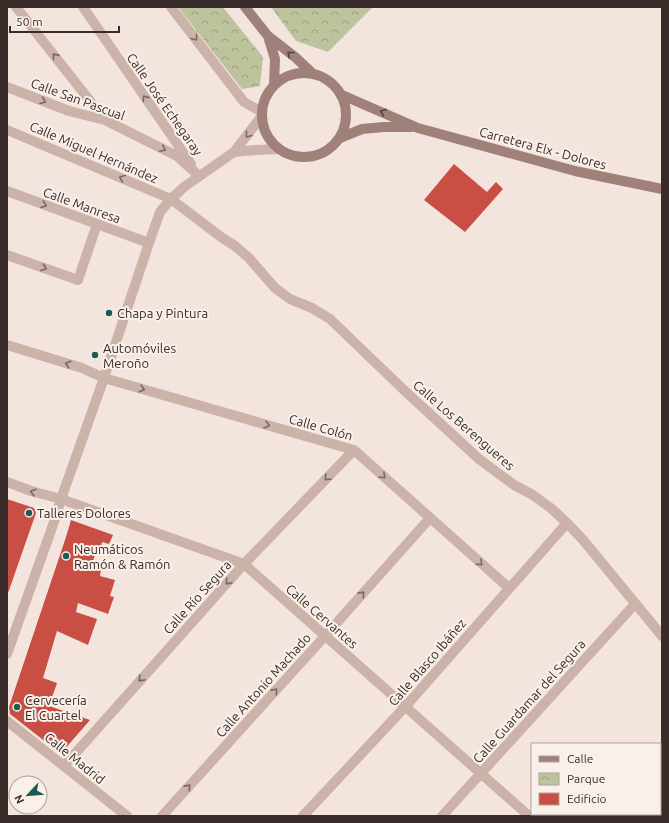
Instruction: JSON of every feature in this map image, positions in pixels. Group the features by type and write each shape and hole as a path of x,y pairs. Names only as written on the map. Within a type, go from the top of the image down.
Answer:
{"main road":[{"path":"245,7 268,36 295,57 311,72 329,80 342,95 346,109 346,124 340,138 333,147 323,153 312,157 300,158 289,155 278,149 267,135 262,115 265,97 274,85 291,74 311,72"},
{"path":"268,36 275,60 274,85"},
{"name":"Carretera Elx - Dolores","path":"342,95 418,128 575,171 662,189"},
{"name":"Carretera Elx - Dolores","path":"340,138 362,130 384,127 418,128"}],"street":[{"path":"16,7 105,120"},
{"name":"Calle José Echegaray","path":"83,7 199,176"},
{"path":"7,654 104,378 160,212 171,198 184,187 234,152 262,115 244,102 171,7"},
{"name":"Calle San Pascual","path":"7,87 69,111 105,120 177,156 199,176"},
{"name":"Calle Miguel Hernández","path":"7,130 171,198 249,258 275,288 290,299 312,308 330,319"},
{"path":"234,152 278,149"},
{"name":"Calle Manresa","path":"7,191 149,243"},
{"path":"7,255 78,280 97,224"},
{"name":"Calle Los Berengueres","path":"330,319 479,459 514,485 534,495 552,508 584,541 662,636"},
{"name":"Calle Colón","path":"7,345 82,368 104,378 354,450 509,588"},
{"name":"Calle Río Segura","path":"64,766 244,564 354,450"},
{"name":"Calle Cervantes","path":"7,482 31,491 61,499 244,564 529,816"},
{"name":"Calle Antonio Machado","path":"162,816 430,518"},
{"name":"Calle Blasco Ibáñez","path":"304,816 406,707 567,523"},
{"name":"Calle Guardamar del Segura","path":"442,816 635,604"},
{"name":"Calle Madrid","path":"7,721 127,816"}],"green space":[{"path":"178,7 223,7 263,57 260,86 242,89"},
{"path":"271,7 373,7 328,52 296,41"}],"building":[{"path":"454,164 487,192 496,182 503,189 465,232 424,200"},
{"path":"7,499 34,508 36,513 7,596"},
{"path":"71,520 113,535 109,544 102,542 101,548 97,547 92,565 90,565 89,568 93,570 94,568 101,570 100,576 115,580 110,596 114,597 108,614 78,603 76,612 97,619 88,645 57,631 43,678 57,683 49,706 90,720 64,750 56,750 10,714 9,707"}],"place":[{"name":"Chapa y Pintura","path":"109,313"},
{"name":"Automóviles Meroño","path":"95,355"},
{"name":"Talleres Dolores","path":"29,513"},
{"name":"Neumáticos Ramón & Ramón","path":"66,556"},
{"name":"Cervecería El Cuartel","path":"17,707"}]}
